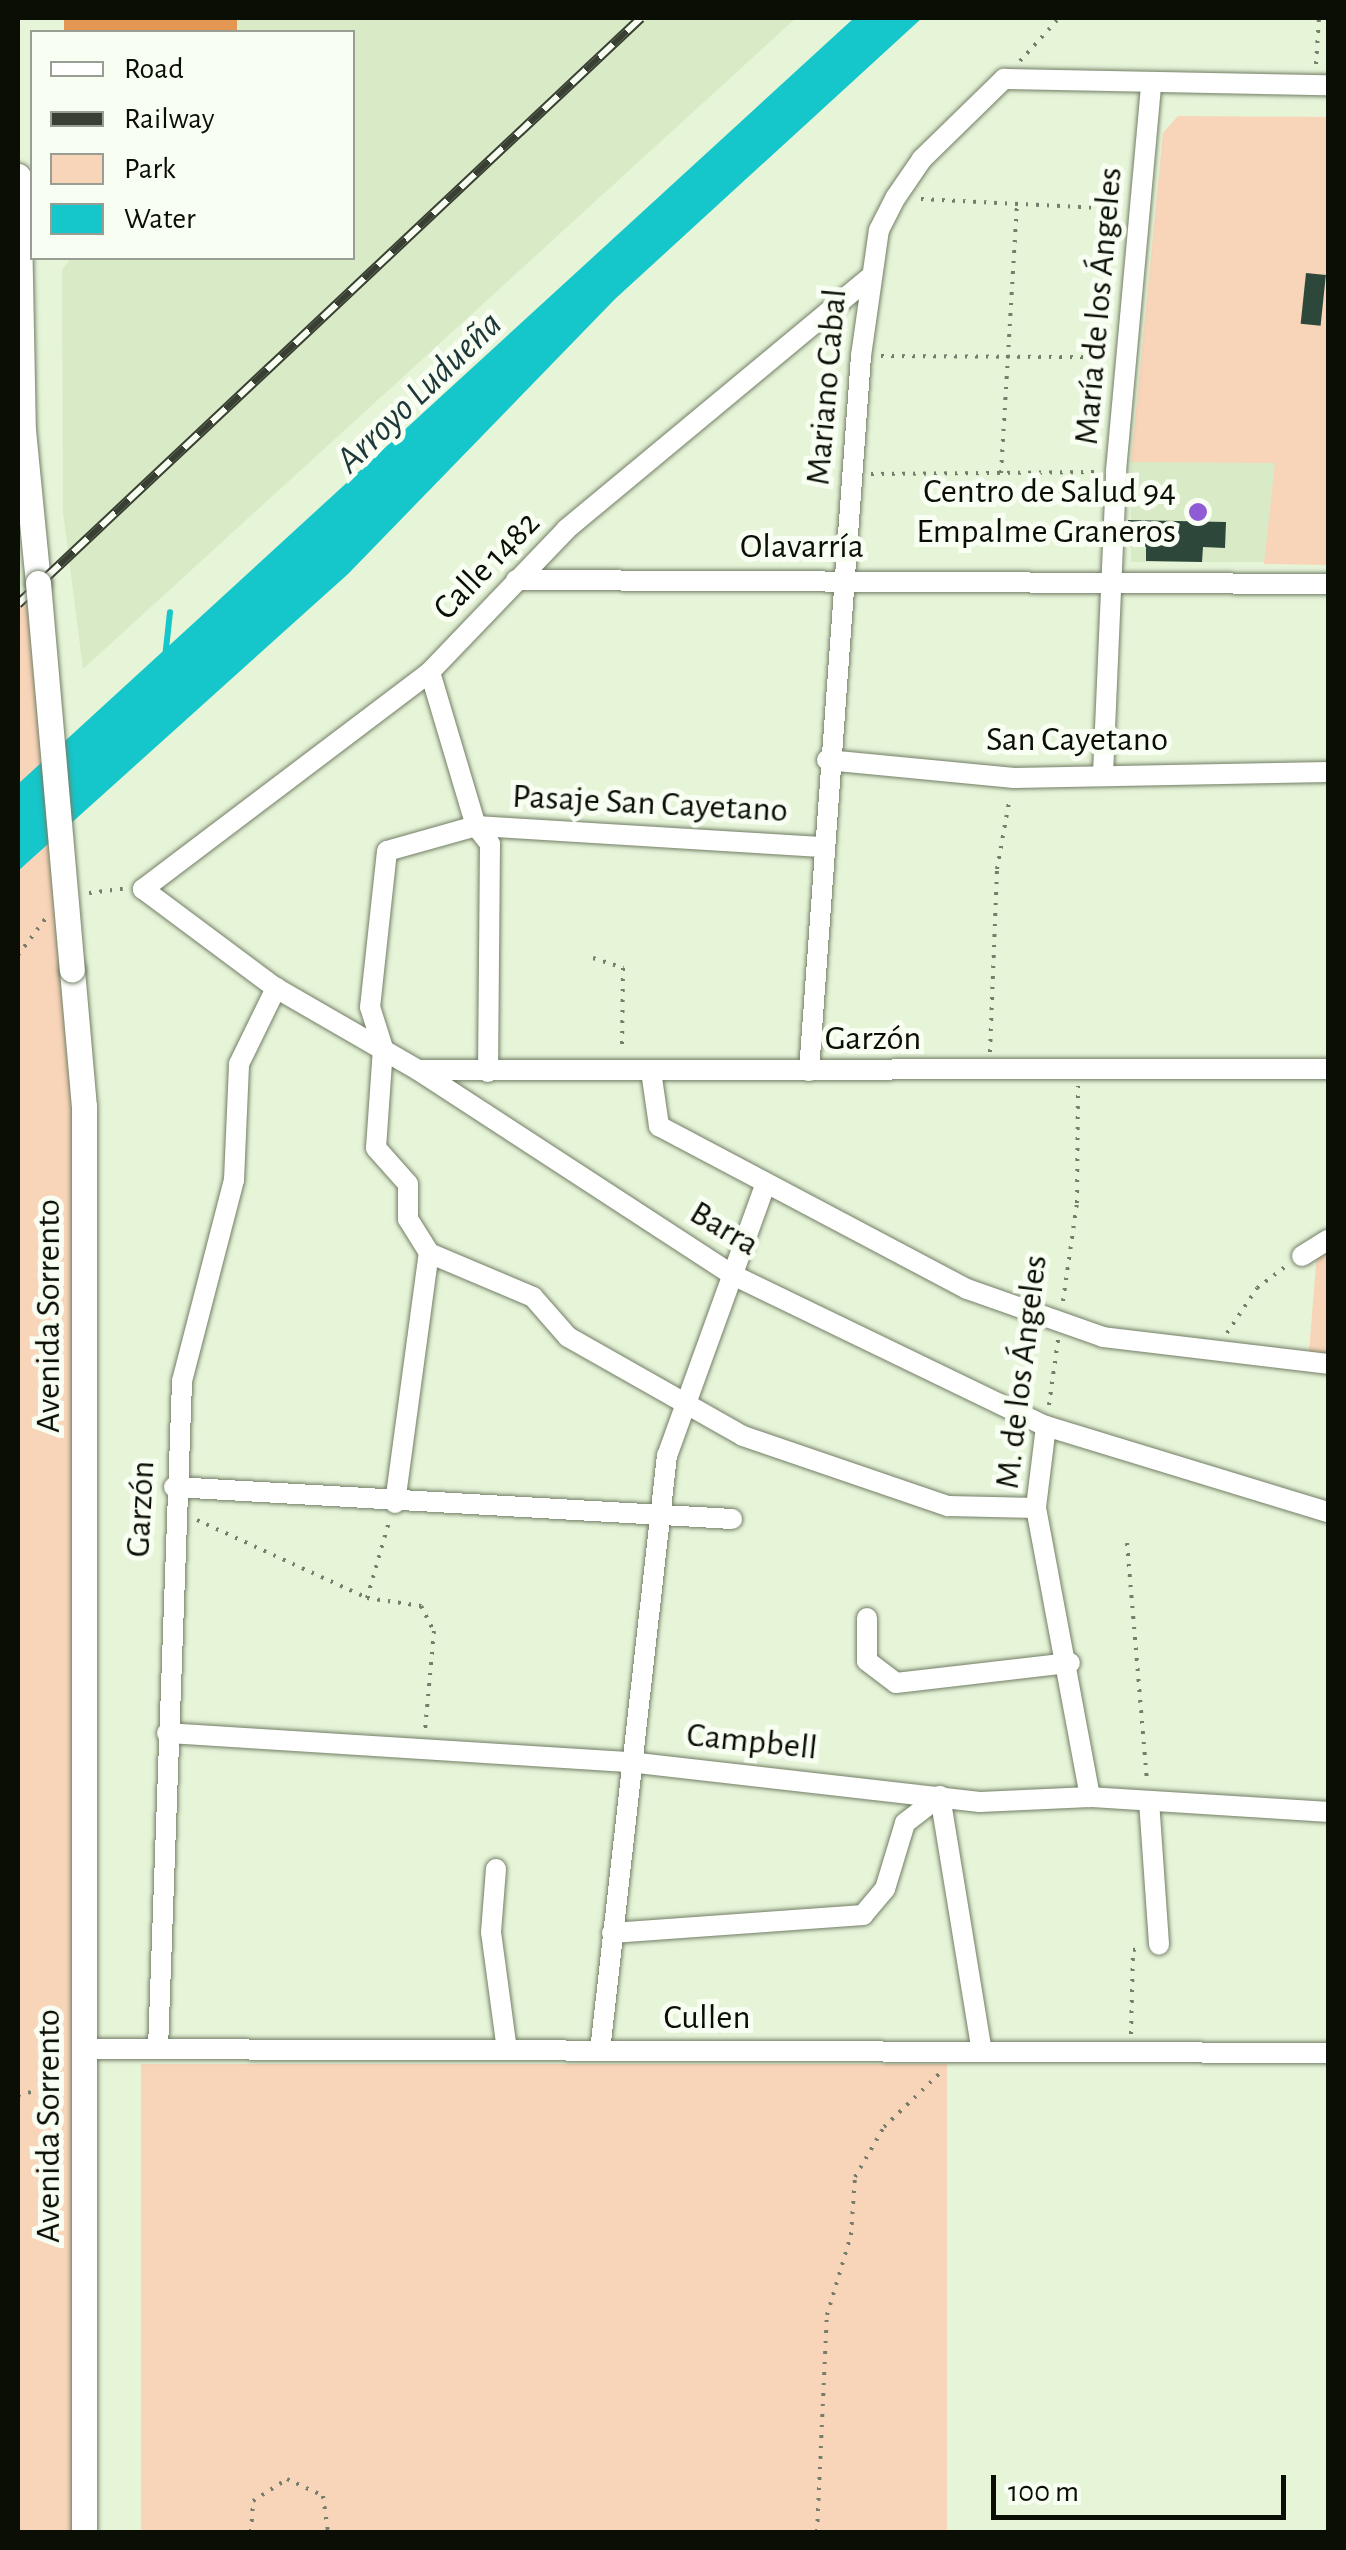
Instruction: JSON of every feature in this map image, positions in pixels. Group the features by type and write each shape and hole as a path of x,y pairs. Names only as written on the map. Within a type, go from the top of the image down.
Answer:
{"main road":[{"name":"Avenida Sorrento","path":"18,176 32,526 84,1126 84,2460 88,2532"}],"street":[{"path":"1004,79 1322,84"},
{"name":"Mariano Cabal","path":"809,1071 827,760 869,278 896,198 922,159 1004,79"},
{"name":"María de los Ángeles","path":"1103,774 1116,472 1151,84"},
{"name":"Calle 1482","path":"143,890 430,672 516,580 869,278"},
{"name":"Olavarría","path":"516,580 843,578 1328,584"},
{"name":"Pasaje San Cayetano","path":"430,672 476,826 490,844 488,1072"},
{"name":"San Cayetano","path":"827,760 1014,778 1328,772"},
{"path":"476,826 387,851 370,1007 383,1048 376,1148 408,1184 408,1219 428,1253 533,1297 568,1337 685,1398 743,1436 869,1485 948,1506 1036,1508"},
{"name":"Pasaje San Cayetano","path":"476,826 821,847"},
{"name":"Barra","path":"143,890 276,988 383,1048 731,1274 1046,1426 1328,1512"},
{"name":"Garzón","path":"158,2049 172,1509 182,1381 234,1180 239,1064 276,988"},
{"name":"Garzón","path":"418,1070 1328,1069"},
{"name":"Barra","path":"651,1071 659,1126 897,1258 1103,1337 1328,1364"},
{"path":"600,2050 629,1762 667,1456 765,1186"},
{"path":"1302,1256 1328,1240"},
{"path":"395,1503 428,1253"},
{"name":"M. de los Ángeles","path":"1046,1426 1036,1508 1070,1664 1090,1797"},
{"path":"174,1486 395,1503 732,1520"},
{"path":"868,1618 867,1661 896,1683 1070,1664"},
{"name":"Campbell","path":"167,1733 629,1762 940,1796 1090,1797 1328,1812"},
{"path":"612,1933 863,1915 885,1889 905,1823 940,1796 982,2052"},
{"path":"1149,1801 1159,1945"},
{"path":"496,1869 492,1932 507,2050"},
{"name":"Cullen","path":"85,2048 1328,2053"}],"path":[{"path":"1004,79 1058,18"},
{"path":"1319,18 1322,84"},
{"path":"896,198 1140,210"},
{"path":"1001,473 1017,204"},
{"path":"861,356 1128,357"},
{"path":"851,474 1116,472"},
{"path":"989,1071 997,869 1014,778"},
{"path":"593,958 623,968 622,1071"},
{"name":"M. de los Ángeles","path":"1046,1426 1078,1203 1078,1071"},
{"path":"1224,1354 1228,1326 1257,1288 1302,1256"},
{"path":"366,1598 395,1503"},
{"path":"172,1509 366,1598 421,1606 434,1631 423,1748"},
{"path":"1127,1543 1149,1801"},
{"path":"1130,2052 1133,1950 1159,1945"},
{"path":"18,1984 18,2084"},
{"path":"816,2532 827,2315 851,2235 855,2177 884,2128 929,2092 953,2052"},
{"path":"18,2095 84,2080"},
{"path":"249,2531 261,2490 286,2478 323,2496 328,2532"}],"shaded area":[{"path":"64,18 237,18 237,30 64,30"},
{"path":"237,18 796,18 83,669 63,512 62,270 70,260 355,260 355,30 228,30"},
{"name":"Centro de Salud 94 Empalme Graneros","path":"1131,462 1275,462 1275,562 1131,562"}],"green space":[{"path":"1178,116 1328,117 1328,565 1264,564 1275,463 1131,462 1163,133"},
{"path":"38,583 84,1106 84,2532 18,2532 18,604"},
{"path":"1328,1250 1328,1355 1309,1352 1317,1253"},
{"path":"141,2064 947,2064 947,2532 141,2532"}],"water":[{"name":"Arroyo Ludueña","path":"854,18 922,18 615,299 348,574 18,871 18,784"}],"building":[{"path":"1306,273 1326,275 1321,326 1301,324"},
{"path":"1128,520 1226,522 1225,548 1203,547 1202,562 1146,561 1146,547 1127,546"}],"waterway":[{"path":"165,658 170,612"}],"railway":[{"path":"18,604 641,18"}],"place":[{"name":"Centro de Salud 94 Empalme Graneros","path":"1198,512"}]}
